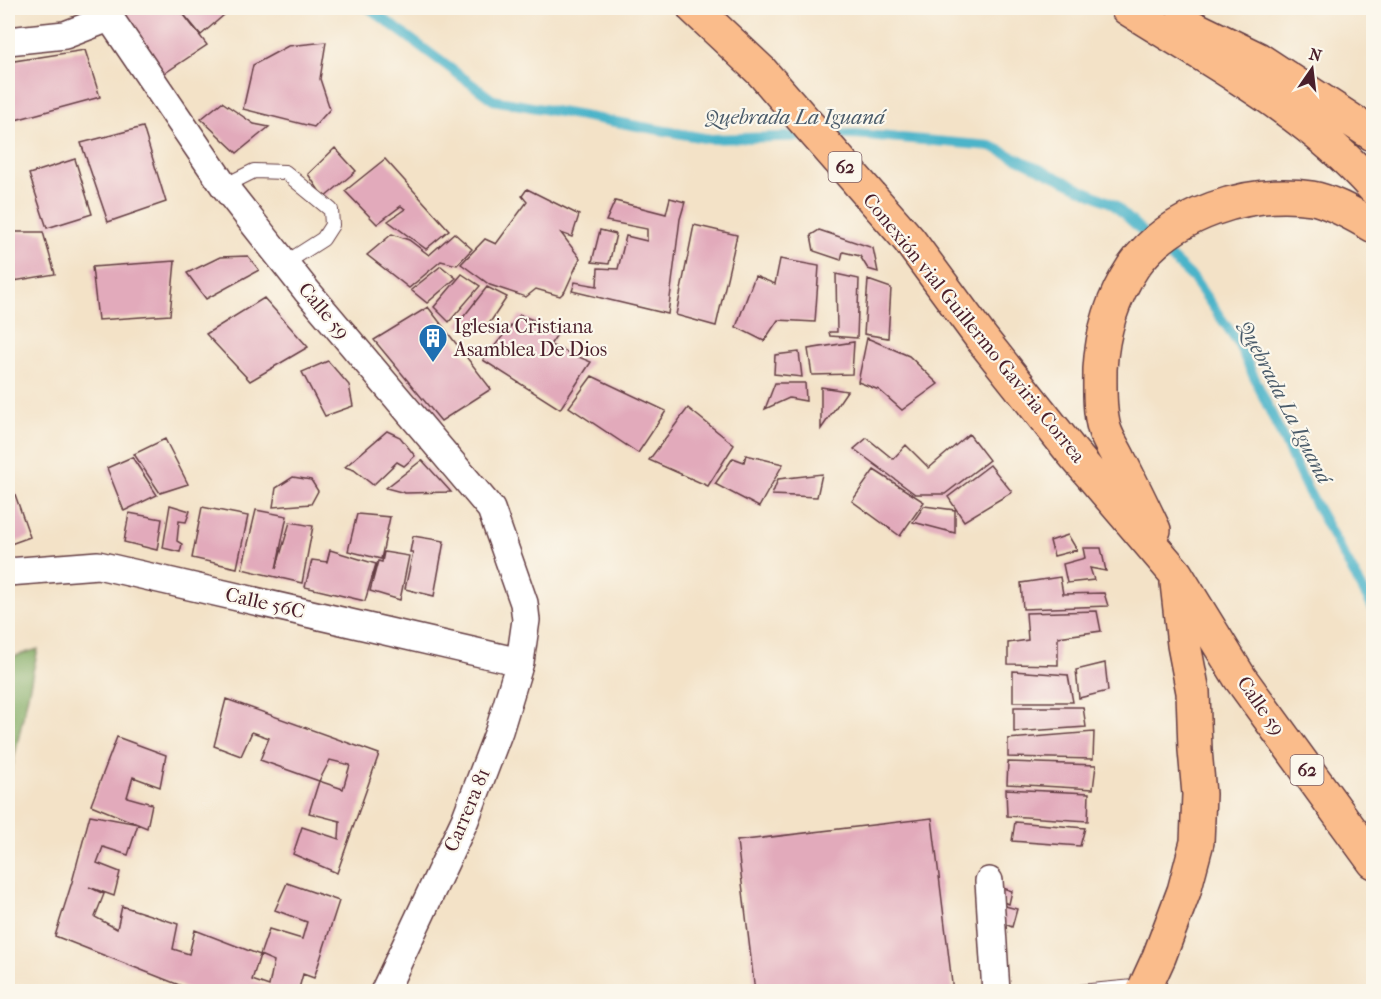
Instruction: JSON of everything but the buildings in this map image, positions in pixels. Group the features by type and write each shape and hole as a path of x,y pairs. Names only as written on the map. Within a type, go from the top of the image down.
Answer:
{"highway":[{"name":"Conexión vial Guillermo Gaviria Correa","path":"694,8 761,71 893,222 1071,451 1176,574"},
{"path":"1127,8 1290,112 1327,142 1374,188"},
{"path":"1141,8 1185,23 1258,59 1374,135"},
{"path":"1144,989 1184,891 1197,842 1199,794 1193,692 1184,645 1176,574 1104,428 1100,387 1101,345 1113,304 1134,266 1162,236 1197,216 1233,202 1273,197 1313,198 1362,219"},
{"name":"Calle 59","path":"1176,574 1240,678 1374,862"}],"street":[{"path":"8,41 64,35 106,13"},
{"name":"Calle 59","path":"106,13 224,186 284,264 491,509 524,603 526,620"},
{"name":"Calle 56C","path":"8,572 98,565 520,662"},
{"name":"Carrera 81","path":"384,992 465,820 499,731 520,662 526,620"},
{"path":"990,881 996,992"}],"lane":[{"path":"224,186 254,171 285,172 331,210 332,225 323,239 284,264"},
{"path":"1080,992 1144,989"}],"green space":[{"path":"38,649 8,786 8,658"}],"waterway":[{"name":"Quebrada La Iguaná","path":"369,8 493,100 710,139 809,136"},
{"name":"Quebrada La Iguaná","path":"824,135 855,134 991,146 1113,204 1193,278 1237,341 1307,489 1374,610"}],"place":[{"name":"Iglesia Cristiana Asamblea De Dios","path":"433,364"}]}
